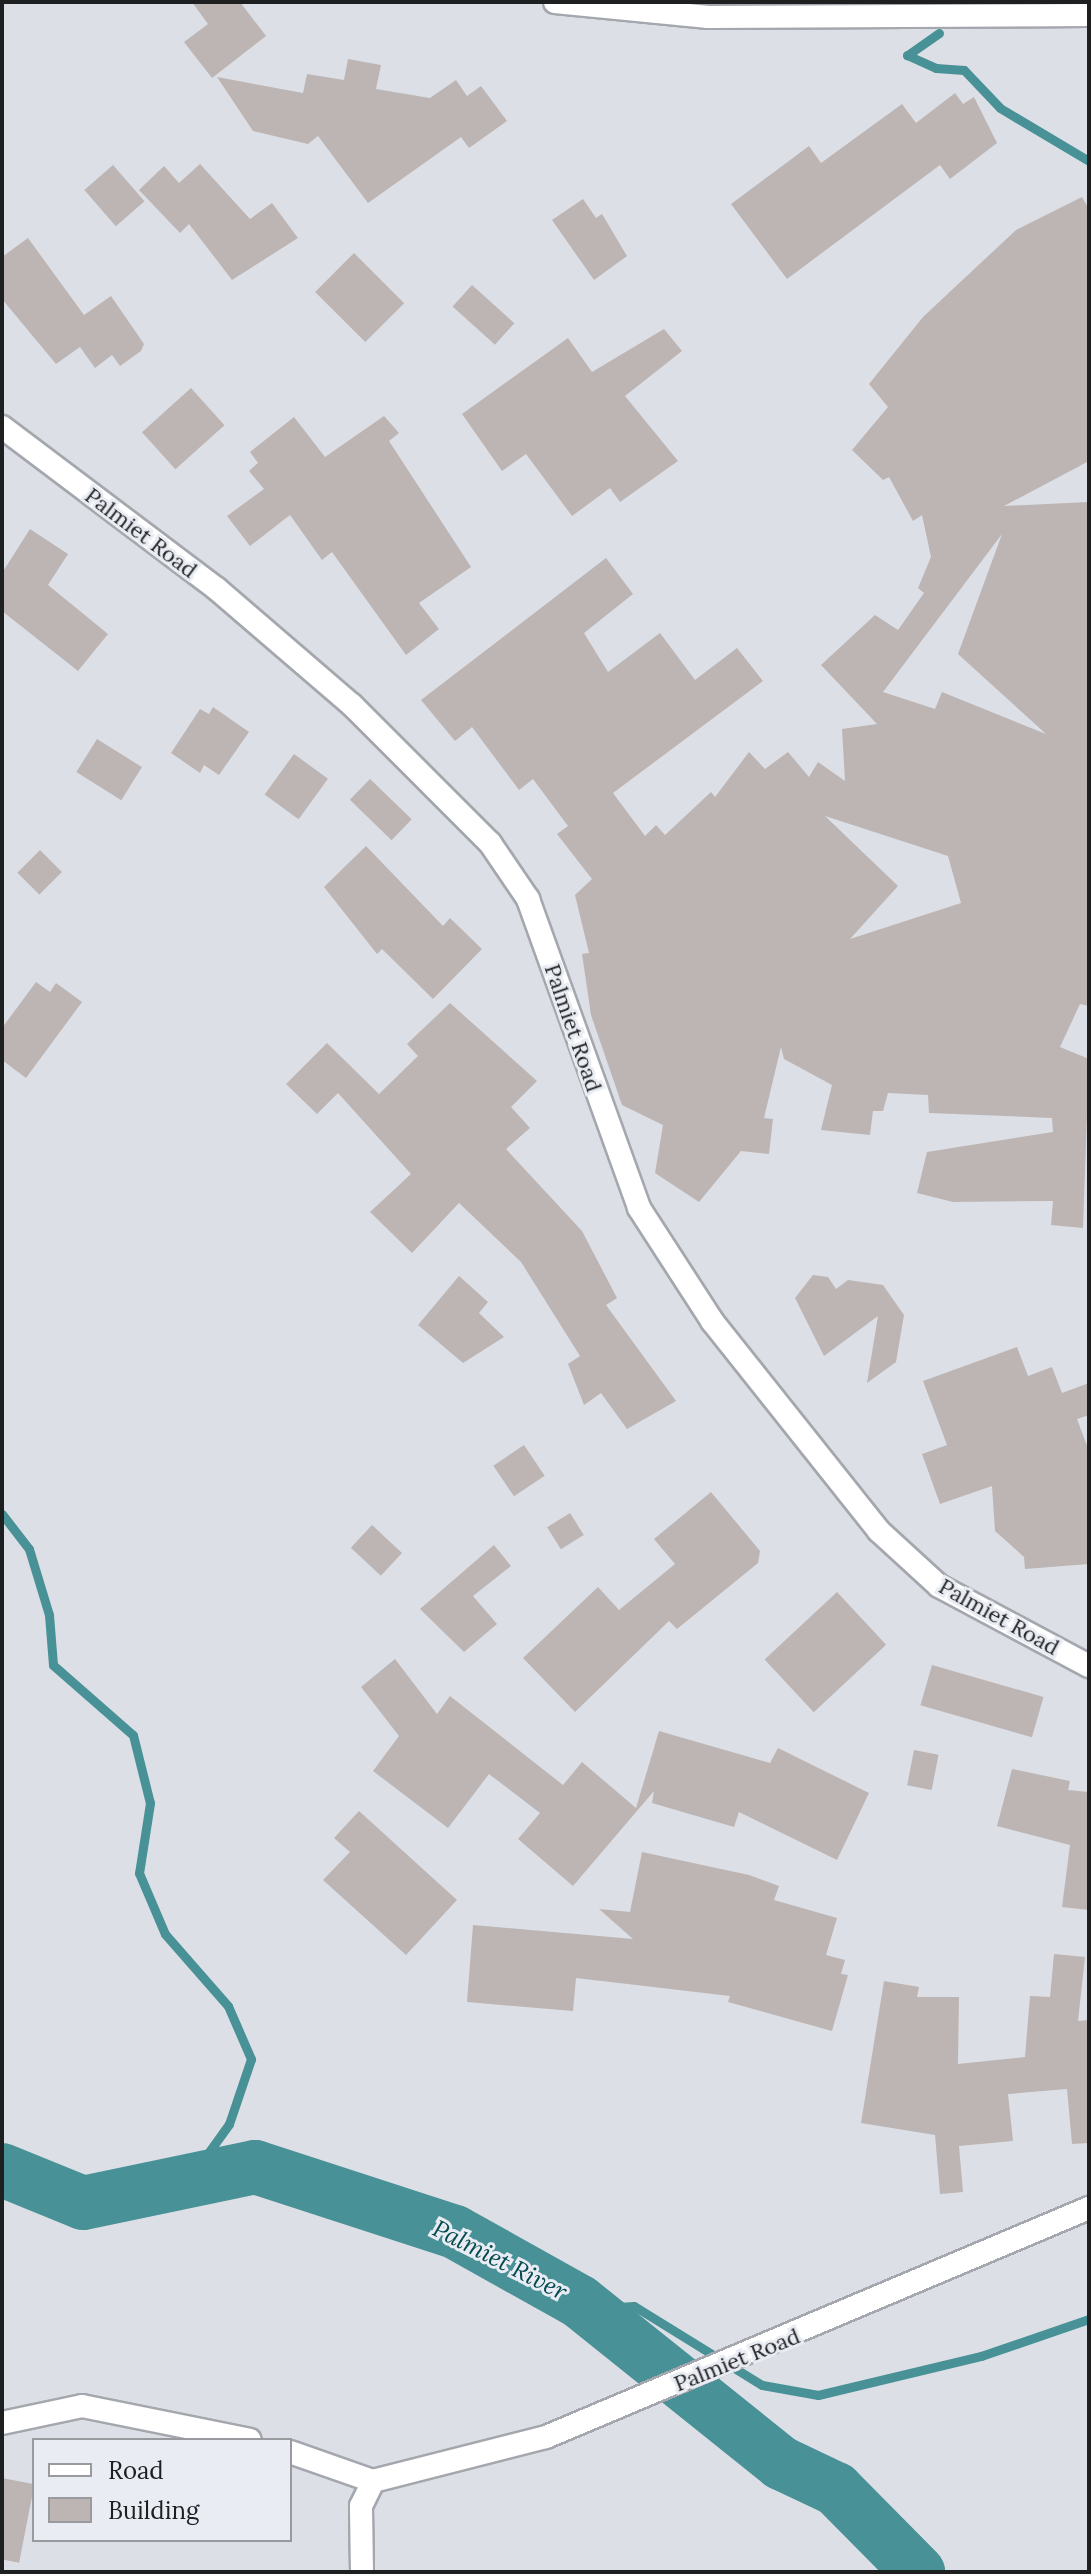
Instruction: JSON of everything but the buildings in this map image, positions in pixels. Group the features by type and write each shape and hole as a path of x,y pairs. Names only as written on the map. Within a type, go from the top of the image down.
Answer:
{"street":[{"path":"555,2 708,17 1089,15"},
{"name":"Palmiet Road","path":"2,427 217,589 352,705 490,843 528,899 639,1208 712,1321 889,1540 939,1586 1089,1666"},
{"name":"Palmiet Road","path":"373,2481 546,2437 779,2344 1089,2208"},
{"path":"2,2423 82,2406 240,2438"},
{"path":"292,2453 373,2481 361,2506 362,2572"}],"waterway":[{"path":"939,33 907,55 936,68 964,70 1000,108 1089,161"},
{"path":"2,1514 29,1549 49,1615 53,1665 133,1735 150,1803 139,1873 165,1934 228,2006 251,2059 229,2124 188,2181"},
{"name":"Palmiet River","path":"2,2170 83,2203 255,2167 455,2232 580,2302 781,2463 836,2489 918,2572"},
{"path":"588,2309 634,2306 762,2385 818,2395 981,2356 1089,2319"}]}
